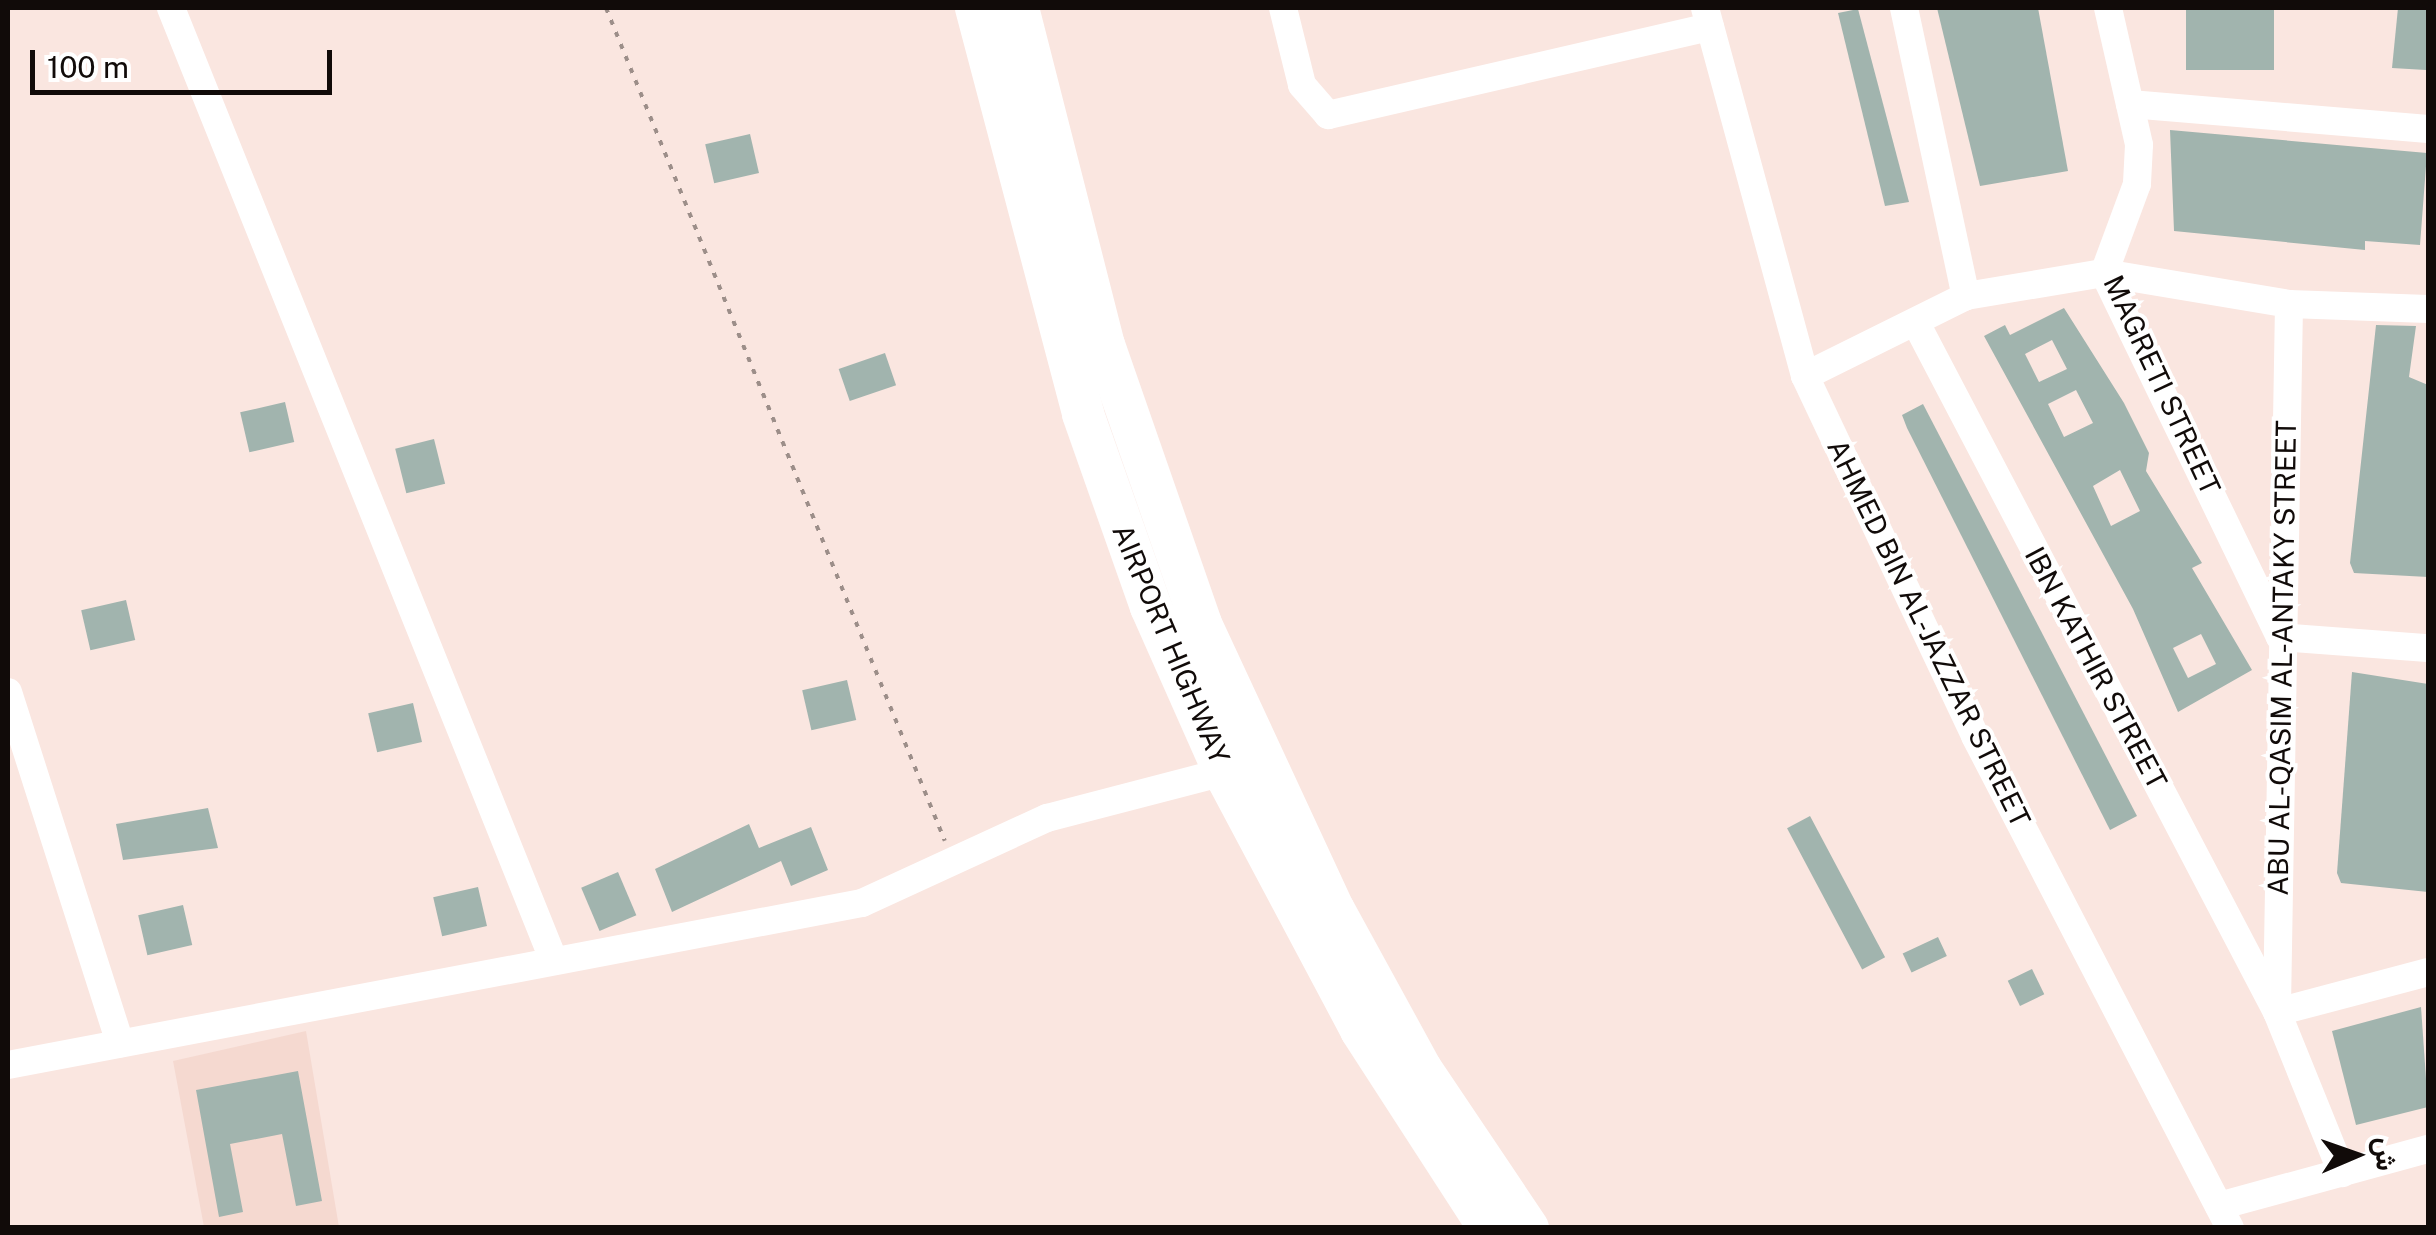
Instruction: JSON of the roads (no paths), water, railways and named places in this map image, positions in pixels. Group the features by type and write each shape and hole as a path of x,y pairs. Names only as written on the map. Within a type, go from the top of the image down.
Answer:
{"highway":[{"name":"AIRPORT HIGHWAY","path":"976,8 1099,463 1224,772 1379,1063 1488,1228"},
{"name":"AIRPORT HIGHWAY","path":"1018,8 1104,346 1201,624 1334,910 1420,1068 1528,1228"}],"street":[{"path":"172,8 554,961"},
{"path":"1283,8 1302,85 1328,116 1708,18"},
{"path":"1904,8 1966,296"},
{"name":"MAGRETI STREET","path":"2108,8 2130,104 2137,184 2104,273 2280,637"},
{"name":"AHMED BIN AL-JAZZAR STREET","path":"1708,18 1805,376 1975,736 2224,1217"},
{"path":"2130,104 2428,129"},
{"path":"1805,376 1966,296 2104,273 2289,304 2428,309"},
{"name":"ABU AL-QASIM AL-ANTAKY STREET","path":"2277,1012 2280,637 2289,304"},
{"name":"IBN KATHIR STREET","path":"1916,323 2277,1012 2342,1172"},
{"path":"2280,637 2428,648"},
{"path":"8,692 120,1044"},
{"path":"8,1065 862,903 952,859 1103,798 1224,772"},
{"path":"2277,1012 2428,972"},
{"path":"2224,1217 2342,1172 2428,1149"}]}
